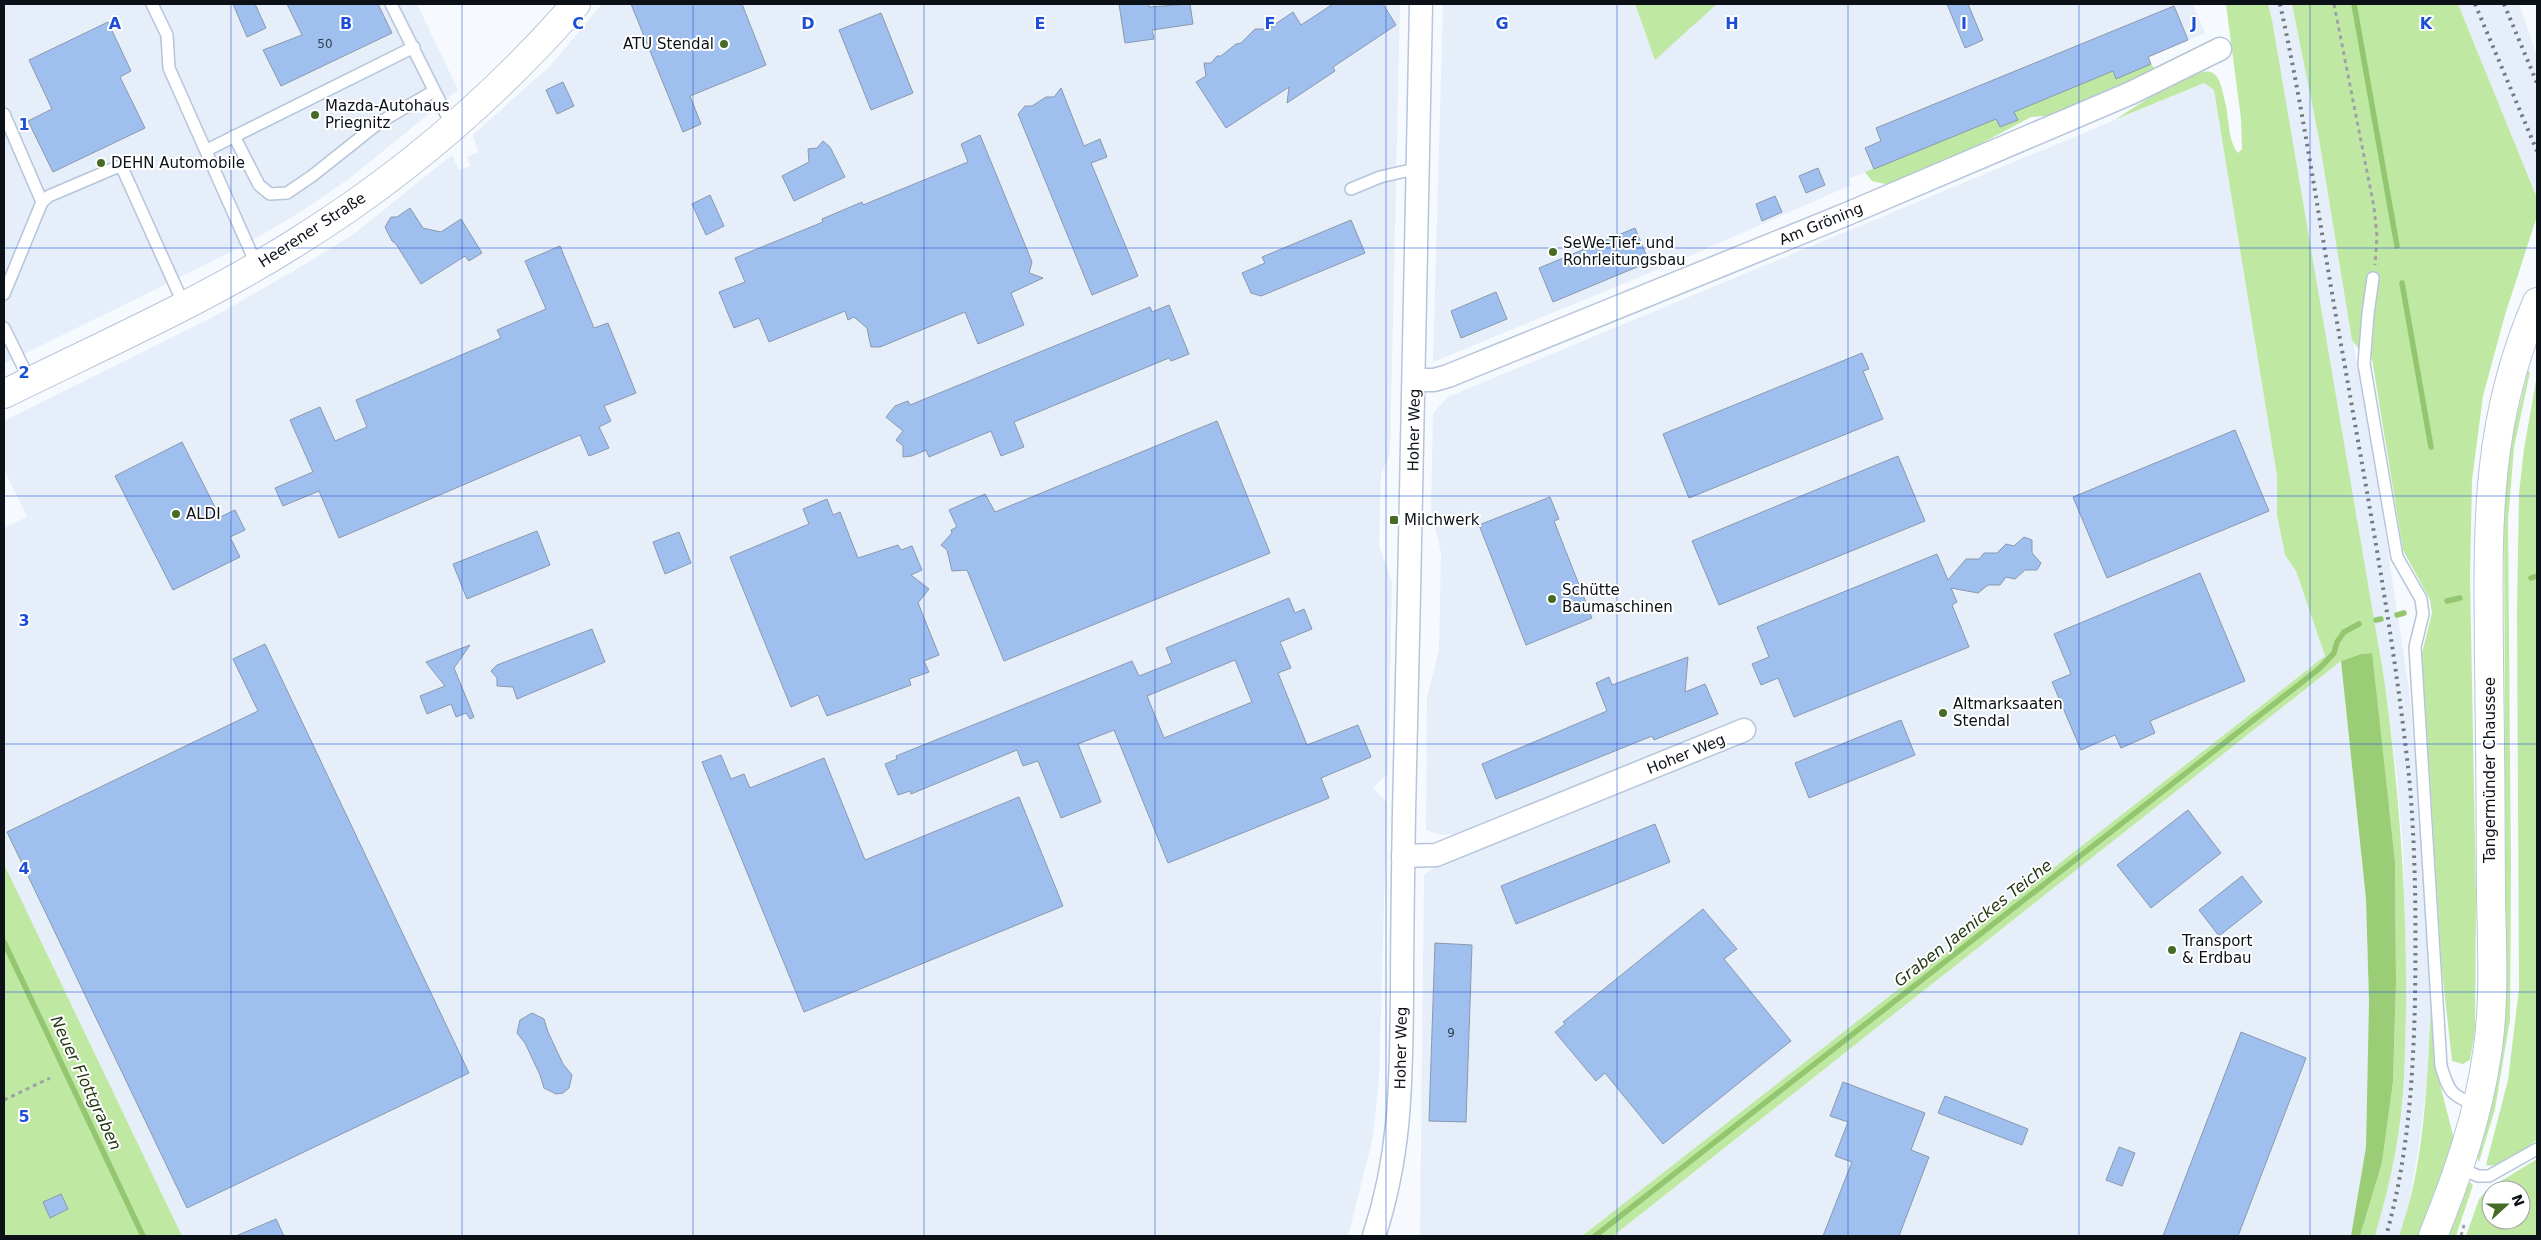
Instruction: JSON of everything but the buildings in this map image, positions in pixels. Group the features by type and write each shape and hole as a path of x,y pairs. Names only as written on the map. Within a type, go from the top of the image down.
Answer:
{"main road":[{"name":"Heerener Straße","path":"4,394 184,306 257,266 356,203 453,128 515,70 576,4"},
{"name":"Tangermünder Chaussee","path":"2433,1236 2460,1168 2477,1105 2488,1052 2492,971 2489,560 2491,482 2505,395 2532,313"}],"street":[{"name":"Hoher Weg","path":"1374,1236 1385,1204 1393,1167 1399,1123 1421,4"},
{"name":"Am Gröning","path":"1415,380 1434,380 1448,376 1847,214 2131,94 2220,49"},
{"name":"Hoher Weg","path":"1403,856 1436,855 1744,730"}],"lane":[{"path":"152,4 167,35 169,68 257,266"},
{"path":"392,4 453,128"},
{"path":"207,150 414,47"},
{"path":"234,136 259,185 270,194 287,193 312,176 380,122 434,91"},
{"path":"4,114 42,202"},
{"path":"4,294 42,202 49,196 117,167 122,168 184,306"},
{"path":"1351,189 1380,177 1419,168"},
{"path":"2373,278 2364,364 2397,557 2421,599 2423,614 2415,647 2441,1066 2447,1084 2457,1098 2477,1105"},
{"path":"4,328 30,381"},
{"path":"2460,1168 2478,1176 2489,1176 2537,1149"}],"path":[{"path":"2334,4 2378,236 2373,278"},
{"path":"4,1100 50,1078"}],"shaded area":[{"path":"4,4 417,4 458,90 350,178 299,213 237,249 4,364"},
{"path":"602,4 1400,4 1390,454 1381,473 1379,546 1392,582 1388,774 1373,788 1387,803 1379,1079 1373,1137 1348,1236 182,1236 4,864 4,528 27,517 4,469 4,421 215,316 297,269 354,234 452,155 459,170 471,166 467,157 478,152 473,135 551,65"},
{"path":"1443,4 1635,4 1655,59 1717,4 2193,4 2205,33 2148,56 2151,64 2116,79 2113,72 2015,112 2018,120 2000,127 1996,119 1887,163 1849,179 1851,185 1676,262 1433,362"},
{"path":"2268,4 2292,4 2319,139 2381,506 2409,689 2422,836 2431,1005 2427,1081 2419,1145 2407,1214 2399,1236 2375,1236 2399,1128 2405,1049 2406,961 2403,850 2396,768 2384,678"},
{"path":"2458,4 2519,4 2537,56 2537,198"},
{"name":"Altmarksaaten Stendal","path":"2204,83 2214,90 2277,476 2277,515 2285,555 2296,571 2325,656 1582,1236 1420,1236 1424,875 1433,868 1562,814 1553,795 1458,834 1440,835 1426,830 1427,698 1439,650 1441,553 1431,508 1433,413 1448,397"},
{"name":"Transport & Erdbau","path":"2341,661 2366,899 2369,1001 2366,1147 2351,1236 1613,1236"}],"green space":[{"path":"1635,4 1717,4 1655,60"},
{"path":"2226,4 2268,4 2272,20 2384,678 2389,719 2398,801 2405,924 2405,1053 2397,1142 2389,1183 2375,1236 2360,1236 2382,1163 2393,1082 2396,983 2395,861 2371,653 2361,654 2341,661 1613,1236 1582,1236 2325,656 2296,571 2285,555 2277,515 2277,476 2214,90 2204,83 2114,120 2164,89 2193,74 2205,71 2213,73 2218,79 2226,105 2232,142 2238,153 2242,149 2241,119"},
{"path":"2292,4 2458,4 2537,198 2537,216 2505,315 2483,396 2472,480 2470,577 2476,896 2475,1031 2470,1060 2463,1064 2452,1061 2442,971 2422,653 2432,613 2430,600 2403,550 2370,347 2378,278 2368,274 2361,352 2352,340 2319,139"},
{"path":"2151,64 2155,69 2151,74 2054,115 2031,117 1926,173 1885,184 1872,181 1865,172 1996,119 2000,127 2017,120 2014,112 2113,71 2116,78"},
{"path":"2528,371 2530,372 2514,448 2508,521 2511,868 2510,1019 2495,1109 2479,1162 2476,1155 2502,1040 2506,1003 2504,508 2512,436"},
{"path":"2537,375 2537,1140 2507,1161 2500,1164 2486,1165 2508,1080 2519,989 2517,611 2519,493 2524,449"},
{"path":"2372,653 2395,861 2396,983 2393,1082 2382,1163 2360,1236 2351,1236 2366,1147 2369,1001 2366,899 2341,661 2361,654"},
{"path":"4,864 182,1236 4,1236"},
{"path":"2431,1005 2436,1069 2454,1139 2422,1236 2399,1236 2408,1209 2419,1152 2426,1093"},
{"path":"2537,1159 2537,1236 2466,1236 2481,1197 2481,1230 2531,1230 2531,1180 2503,1180"},
{"path":"2470,1182 2473,1185 2456,1236 2446,1236 2468,1183"}],"waterway":[{"path":"2354,4 2397,246"},
{"path":"2402,283 2431,447"},
{"name":"Graben Jaenickes Teiche","path":"2531,578 2537,576"},
{"name":"Graben Jaenickes Teiche","path":"2447,601 2460,598"},
{"name":"Graben Jaenickes Teiche","path":"2397,615 2404,613"},
{"name":"Graben Jaenickes Teiche","path":"2376,620 2381,619"},
{"name":"Graben Jaenickes Teiche","path":"1595,1236 2320,668 2334,653 2337,642 2344,632 2359,624"},
{"name":"Neuer Flottgraben","path":"4,942 143,1236"}],"railway":[{"path":"2280,4 2306,137 2380,568 2409,776 2413,832 2415,917 2413,1060 2400,1178 2386,1236"},
{"path":"2475,4 2537,151"},
{"path":"2504,4 2537,83"}],"place":[{"name":"ATU Stendal","path":"724,44"},
{"name":"Mazda-Autohaus Priegnitz","path":"315,115"},
{"name":"DEHN Automobile","path":"101,163"},
{"name":"SeWe-Tief- und Rohrleitungsbau","path":"1553,252"},
{"name":"ALDI","path":"176,514"},
{"name":"Milchwerk","path":"1394,520"},
{"name":"Schütte Baumaschinen","path":"1552,599"},
{"name":"Altmarksaaten Stendal","path":"1943,713"},
{"name":"Transport & Erdbau","path":"2172,950"}]}
